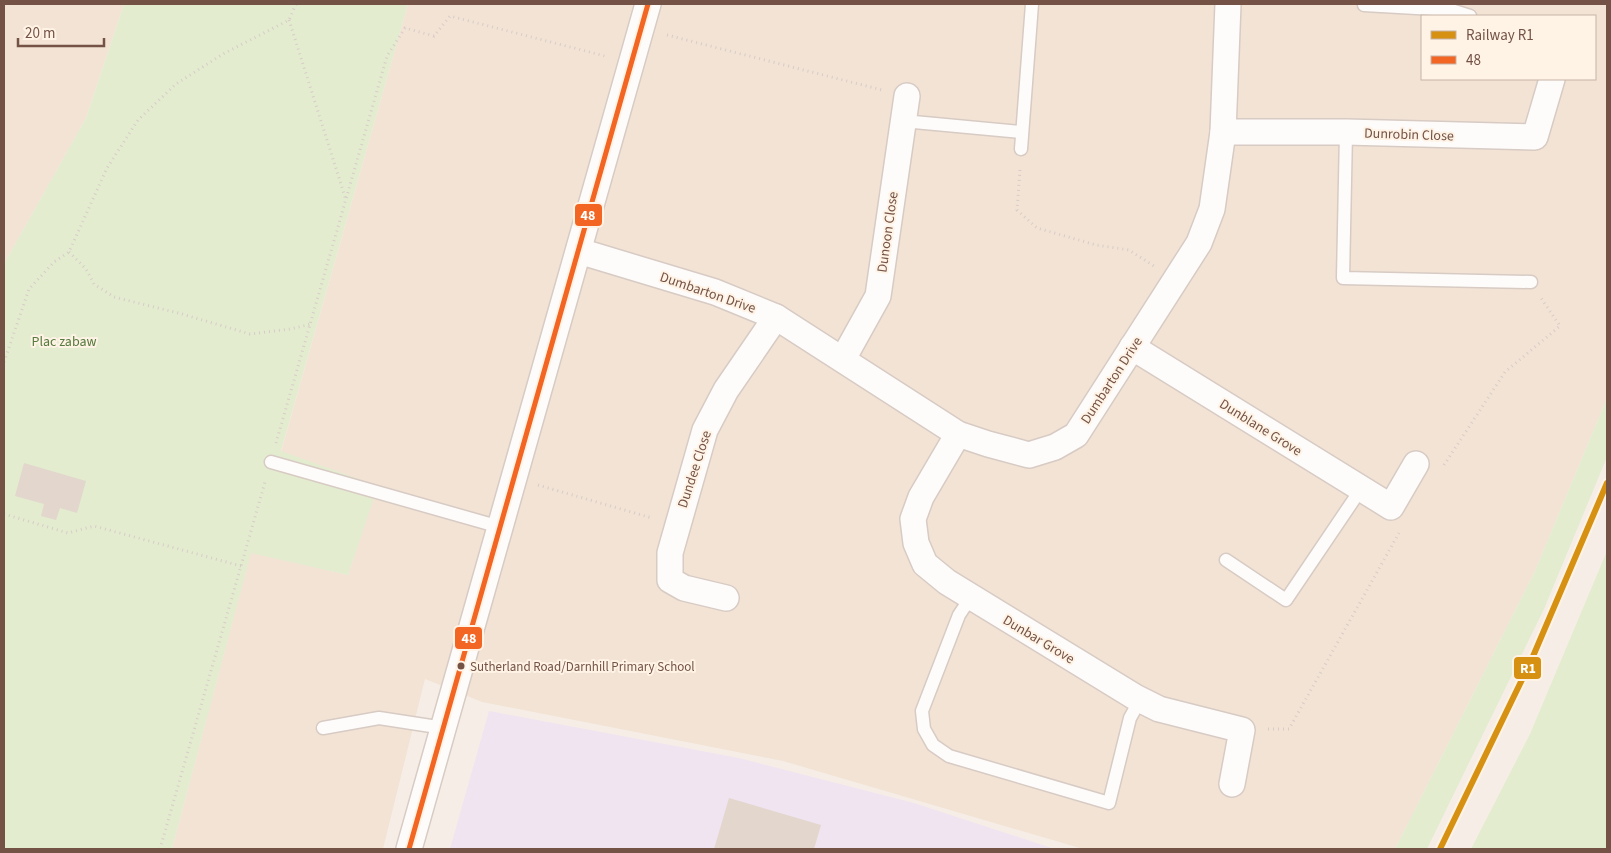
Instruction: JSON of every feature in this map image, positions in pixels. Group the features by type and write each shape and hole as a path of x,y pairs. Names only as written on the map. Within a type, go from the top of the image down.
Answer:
{"street":[{"path":"409,849 648,4"},
{"name":"Dumbarton Drive","path":"578,251 715,292 776,317 958,434 1029,455 1055,447 1076,435 1199,243 1212,209 1223,132 1228,4"},
{"name":"Dunrobin Close","path":"1223,132 1346,132 1535,137 1552,80"},
{"name":"Dunoon Close","path":"843,359 878,296 907,96"},
{"name":"Dundee Close","path":"726,598 684,588 670,580 670,553 705,430 726,390 776,317"},
{"name":"Dunblane Grove","path":"1132,347 1391,507 1416,464"},
{"name":"Dunbar Grove","path":"958,434 921,497 913,519 916,542 925,564 947,582 1140,700 1159,709 1242,730 1232,784"}],"lane":[{"path":"1021,149 1032,4"},
{"path":"1364,5 1451,10 1467,15"},
{"path":"904,121 1021,132"},
{"path":"1346,132 1344,278 1531,282"},
{"path":"271,462 500,527"},
{"path":"1226,560 1286,600 1361,489"},
{"path":"971,597 959,615 922,711 924,729 932,745 949,756 1109,803 1130,718 1140,700"},
{"path":"323,728 379,718 444,728"}],"path":[{"path":"4,362 28,289 54,262 69,252 107,168 138,120 176,84 223,54 289,20 296,4"},
{"path":"160,849 387,56 405,28 434,36 450,16 631,63"},
{"path":"289,20 346,201"},
{"path":"641,28 907,96"},
{"path":"1021,149 1017,210 1037,228 1096,245 1129,250 1176,280"},
{"path":"69,252 86,270 94,284 114,297 250,334 292,329 311,324"},
{"path":"514,478 677,525"},
{"path":"4,514 68,533 94,526 241,566"}],"shaded area":[{"path":"4,4 124,4 86,118 4,264"},
{"path":"408,4 1607,4 1607,398 1535,571 1395,849 1083,849 783,761 482,702 425,679 383,849 172,849 251,552 348,575 377,486 281,452"},
{"path":"489,711 739,758 914,803 1055,849 450,849"}],"green space":[{"name":"Plac zabaw","path":"124,4 408,4 281,451 378,486 348,575 251,553 172,849 4,849 4,264 86,118"},
{"path":"1607,398 1607,457 1544,609 1427,849 1395,849 1535,571"},
{"path":"1607,551 1607,849 1471,849 1530,734"}],"building":[{"path":"24,463 86,481 77,513 60,508 56,520 41,516 44,504 15,496"},
{"path":"729,798 821,825 814,849 714,849"}],"rail line":[{"name":"R1","path":"1440,849 1531,661 1607,483"}],"transit line":[{"name":"48","path":"409,849 648,4"}],"place":[{"name":"Sutherland Road/Darnhill Primary School","path":"461,666"}]}
